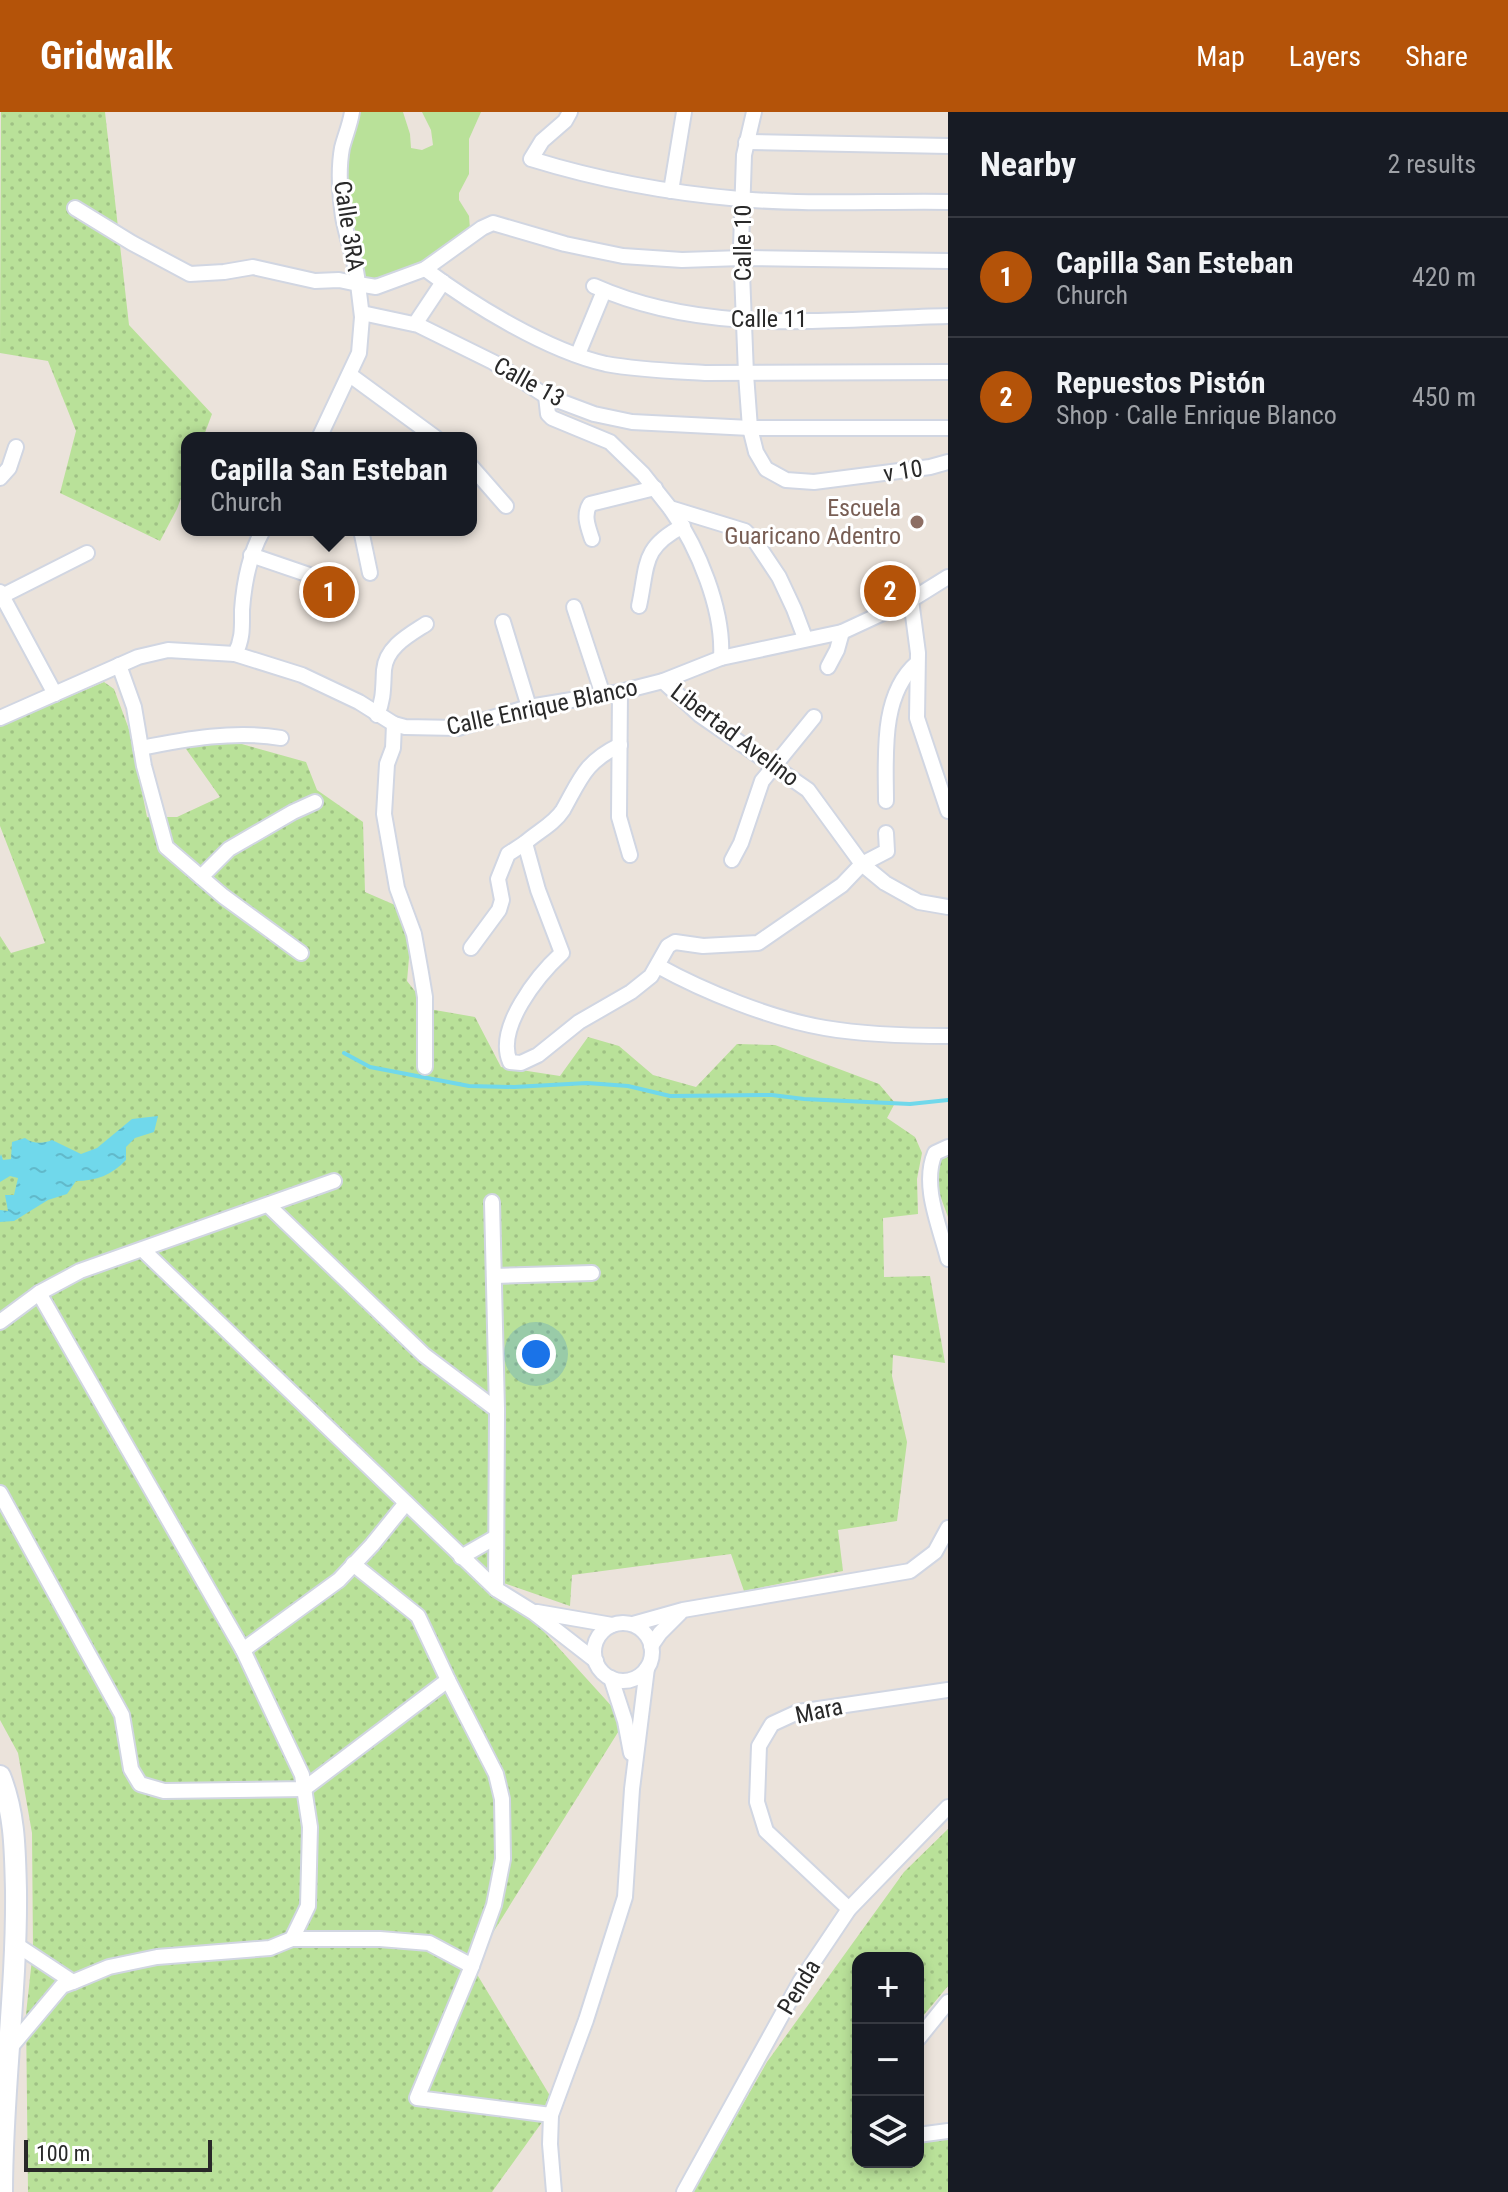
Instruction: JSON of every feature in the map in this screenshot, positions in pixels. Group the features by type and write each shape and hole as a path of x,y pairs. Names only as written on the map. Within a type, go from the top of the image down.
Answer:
{"street":[{"name":"Calle 3RA","path":"352,112 342,150 340,180 343,214 357,264 358,284 376,287 425,269 493,223 565,244 623,256 682,260 742,258"},
{"path":"570,112 565,121 542,141 531,159 581,174 671,191 743,200 948,202"},
{"path":"667,112 683,115 671,191"},
{"name":"Calle 10","path":"746,374 743,200 746,142 754,112"},
{"path":"746,142 948,146"},
{"path":"75,208 190,274 253,267 315,281 339,280 358,284 362,313 359,353 322,432"},
{"path":"742,258 948,261"},
{"path":"425,269 508,323 578,354 620,366 746,374 948,372"},
{"path":"415,324 443,282"},
{"name":"Calle 11","path":"578,354 599,288 678,314 744,321 948,316"},
{"name":"Calle 13","path":"362,313 415,324 493,362 546,396 594,414 649,425 948,428"},
{"name":"v 10","path":"746,374 750,428 756,452 766,469 786,480 814,482 948,462"},
{"path":"350,375 428,432"},
{"path":"546,396 548,414 552,418 610,442 655,488 683,526 697,557 718,621 722,639 721,658"},
{"path":"0,478 9,468 16,447"},
{"path":"477,473 506,506"},
{"path":"592,539 586,516 590,504 655,488"},
{"path":"670,508 745,531 779,577 805,638"},
{"path":"639,606 654,545 683,526"},
{"path":"235,654 243,634 244,586 251,555 260,536"},
{"path":"362,536 370,573"},
{"path":"55,694 1,595 87,553"},
{"path":"251,555 324,580"},
{"name":"Calle Enrique Blanco","path":"0,718 138,657 168,650 235,654 302,675 359,702 394,724 458,728 529,707 620,692 663,681 721,658 842,632 911,600 948,577"},
{"path":"911,600 917,663 917,718 944,781 948,811"},
{"path":"574,607 603,695"},
{"path":"503,622 529,707"},
{"path":"377,715 383,701 386,660 404,638 426,624"},
{"path":"828,667 842,632"},
{"path":"886,801 890,713 908,671 917,663"},
{"path":"119,665 134,707 155,814 166,847 223,896 301,953"},
{"name":"Libertad Avelino","path":"663,681 700,715 808,790 862,864 885,883 919,902 948,907"},
{"path":"620,692 619,817 630,855"},
{"path":"732,860 762,781 814,717"},
{"path":"394,724 393,748 387,764 384,814 400,902 414,934 425,997 425,1067"},
{"path":"141,748 216,736 266,735 281,738"},
{"path":"471,948 499,910 502,900 498,879 508,854 547,827 562,811 589,764 620,745"},
{"path":"201,877 229,849 315,802"},
{"path":"525,843 538,890 562,953 547,967 525,997 513,1020 507,1053 510,1062 521,1063 538,1055 579,1022 631,992 658,966 668,946 675,942 703,946 758,943 842,885 862,864 887,851 886,833"},
{"path":"658,966 701,989 822,1028 887,1036 948,1036"},
{"path":"948,1147 935,1153 929,1179 948,1259"},
{"path":"0,1322 39,1293 80,1271 334,1181"},
{"path":"492,1202 497,1410 496,1589"},
{"path":"269,1206 424,1355 497,1410"},
{"path":"143,1250 496,1589 533,1612 596,1661 611,1678 631,1746 632,1789"},
{"path":"494,1276 592,1273"},
{"path":"39,1293 243,1650 302,1775 310,1827 308,1906 292,1939"},
{"path":"0,1493 122,1715 131,1769 140,1784 164,1791 304,1789 448,1680"},
{"path":"243,1650 339,1580 406,1503"},
{"path":"533,1612 612,1625 633,1624 683,1610 910,1571 935,1552 948,1528"},
{"path":"461,1557 496,1537"},
{"path":"353,1564 418,1616 496,1774 502,1799 503,1859 494,1905 417,2098 551,2115"},
{"path":"554,2192 551,2115 586,2020 625,1897 632,1789 651,1646 683,1610"},
{"path":"633,1624 645,1633 651,1646"},
{"path":"596,1661 597,1640 612,1625"},
{"path":"611,1678 627,1680 647,1668"},
{"name":"Mara","path":"849,1909 766,1831 757,1802 759,1746 772,1724 798,1712 948,1690"},
{"path":"0,1776 11,1808 14,1834 17,1945 2,2138 2,2192"},
{"name":"Penda","path":"684,2192 800,1982 849,1909 948,1807"},
{"path":"10,2048 62,1986 109,1967 157,1957 270,1948 292,1939 380,1939 429,1943 472,1966"},
{"path":"17,1945 73,1982"},
{"path":"924,2032 948,2002"},
{"path":"924,2134 948,2131"}],"green space":[{"path":"1,112 105,112 129,325 212,414 205,432 181,432 181,498 160,541 60,493 76,431 48,361 0,353"},
{"path":"357,112 403,112 411,148 422,150 433,145 431,130 422,112 481,112 469,139 469,174 459,193 459,200 469,216 470,229 412,271 365,283 345,202 348,149"},
{"path":"104,682 114,689 130,732 147,817 177,817 220,797 179,739 213,736 306,762 317,790 363,822 365,892 395,905 412,923 407,981 429,1009 475,1017 501,1067 560,1076 588,1037 619,1046 653,1075 696,1087 737,1044 775,1045 879,1084 895,1103 887,1118 915,1137 922,1153 917,1179 918,1214 883,1218 884,1277 930,1276 945,1363 893,1355 892,1376 907,1442 897,1521 838,1530 843,1571 744,1591 731,1554 572,1575 570,1606 498,1581 625,1721 472,1966 555,2104 492,2192 28,2192 26,2014 33,1950 32,1833 18,1753 0,1720 0,936 11,953 45,943 0,826 0,726"},
{"path":"948,1157 948,1217 934,1179 941,1158"},
{"path":"948,1829 948,1986 924,2015 924,1952 852,1952 852,2168 924,2168 924,2142 948,2138 948,2192 693,2192 767,2062 904,1872"}],"water":[{"path":"158,1116 154,1132 135,1138 126,1147 126,1160 115,1170 90,1180 76,1181 67,1194 48,1200 14,1221 0,1222 0,1210 8,1211 5,1195 14,1195 18,1178 10,1176 0,1182 0,1157 1,1154 3,1160 11,1159 12,1142 25,1138 38,1143 52,1140 81,1154 97,1148 132,1119"}],"waterway":[{"path":"344,1053 370,1067 469,1086 587,1083 628,1086 670,1096 772,1095 910,1104 948,1100"}],"place":[{"name":"Escuela Guaricano Adentro","path":"917,522"},
{"name":"Repuestos Pistón","path":"890,591"},
{"name":"Capilla San Esteban","path":"329,592"}]}
